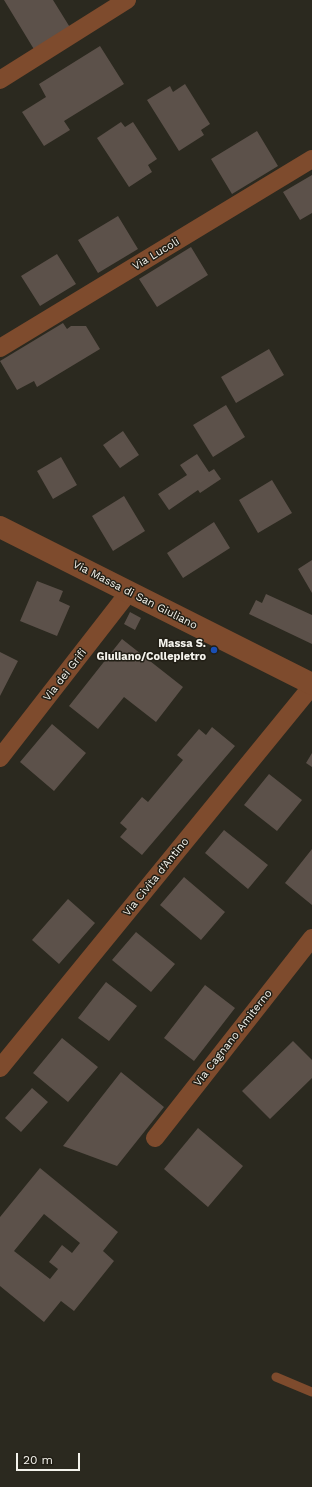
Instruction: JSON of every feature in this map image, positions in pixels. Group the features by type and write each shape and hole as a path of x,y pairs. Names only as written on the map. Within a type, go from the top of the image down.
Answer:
{"street":[{"path":"0,80 127,0"},
{"name":"Via Lucoli","path":"0,348 312,159"},
{"name":"Via Massa di San Giuliano","path":"0,527 312,685"},
{"name":"Via dei Grifi","path":"0,758 129,592"},
{"name":"Via Civita d'Antino","path":"0,1068 312,685"},
{"name":"Via Cagnano Amiterno","path":"155,1138 312,938"}],"lane":[{"path":"276,1377 312,1392"}],"building":[{"path":"4,0 53,0 71,29 35,51"},
{"path":"100,46 124,84 64,121 70,130 44,146 22,112 46,97 39,84"},
{"path":"185,84 210,124 201,130 204,135 179,151 147,100 170,86 173,92"},
{"path":"121,122 125,127 133,122 157,159 148,165 152,172 129,187 97,138"},
{"path":"257,131 278,166 232,194 211,159"},
{"path":"312,175 312,213 300,220 283,192"},
{"path":"118,216 138,249 98,273 78,240"},
{"path":"191,247 208,275 157,307 139,279"},
{"path":"57,254 76,284 40,306 21,276"},
{"path":"63,323 67,329 71,326 86,326 100,349 37,387 34,381 17,390 0,361"},
{"path":"269,349 284,375 236,403 221,377"},
{"path":"226,405 245,437 213,457 193,425"},
{"path":"123,431 139,455 120,468 103,445"},
{"path":"197,454 209,472 214,469 221,479 200,493 198,490 169,510 158,494 187,475 180,465"},
{"path":"61,457 77,485 53,499 37,471"},
{"path":"272,480 292,513 258,533 239,500"},
{"path":"124,496 145,531 113,551 92,516"},
{"path":"214,522 230,548 183,578 167,553"},
{"path":"312,560 312,593 298,569"},
{"path":"37,581 63,591 59,601 70,606 57,636 20,621"},
{"path":"266,594 312,615 312,644 249,614 256,600 262,603"},
{"path":"130,612 141,618 135,630 124,624"},
{"path":"122,639 183,687 156,722 124,697 98,729 69,706"},
{"path":"0,652 18,661 0,696"},
{"path":"52,724 86,753 54,791 20,762"},
{"path":"212,727 235,746 142,855 120,837 127,829 120,823 142,797 148,802 183,760 177,755 199,729 206,735"},
{"path":"312,753 312,767 306,763"},
{"path":"269,774 302,800 277,831 244,805"},
{"path":"224,830 268,865 248,889 205,853"},
{"path":"312,849 312,905 285,883"},
{"path":"184,877 225,912 201,940 160,905"},
{"path":"68,899 95,923 59,964 32,940"},
{"path":"136,932 175,964 151,992 112,960"},
{"path":"106,982 137,1006 109,1041 78,1018"},
{"path":"205,985 235,1008 194,1061 164,1038"},
{"path":"62,1038 98,1067 68,1102 33,1073"},
{"path":"293,1041 312,1060 312,1078 270,1119 242,1091"},
{"path":"121,1072 164,1107 117,1166 63,1146"},
{"path":"32,1088 48,1102 21,1132 5,1118"},
{"path":"198,1128 243,1166 208,1207 164,1169"},
{"path":"40,1168 118,1232 103,1251 114,1261 74,1311 61,1301 44,1322 0,1286 0,1217","holes":["44,1214 80,1243 72,1253 62,1245 49,1262 58,1269 50,1279 14,1251"]}],"place":[{"name":"Massa S. Giuliano/Collepietro","path":"214,650"}]}
